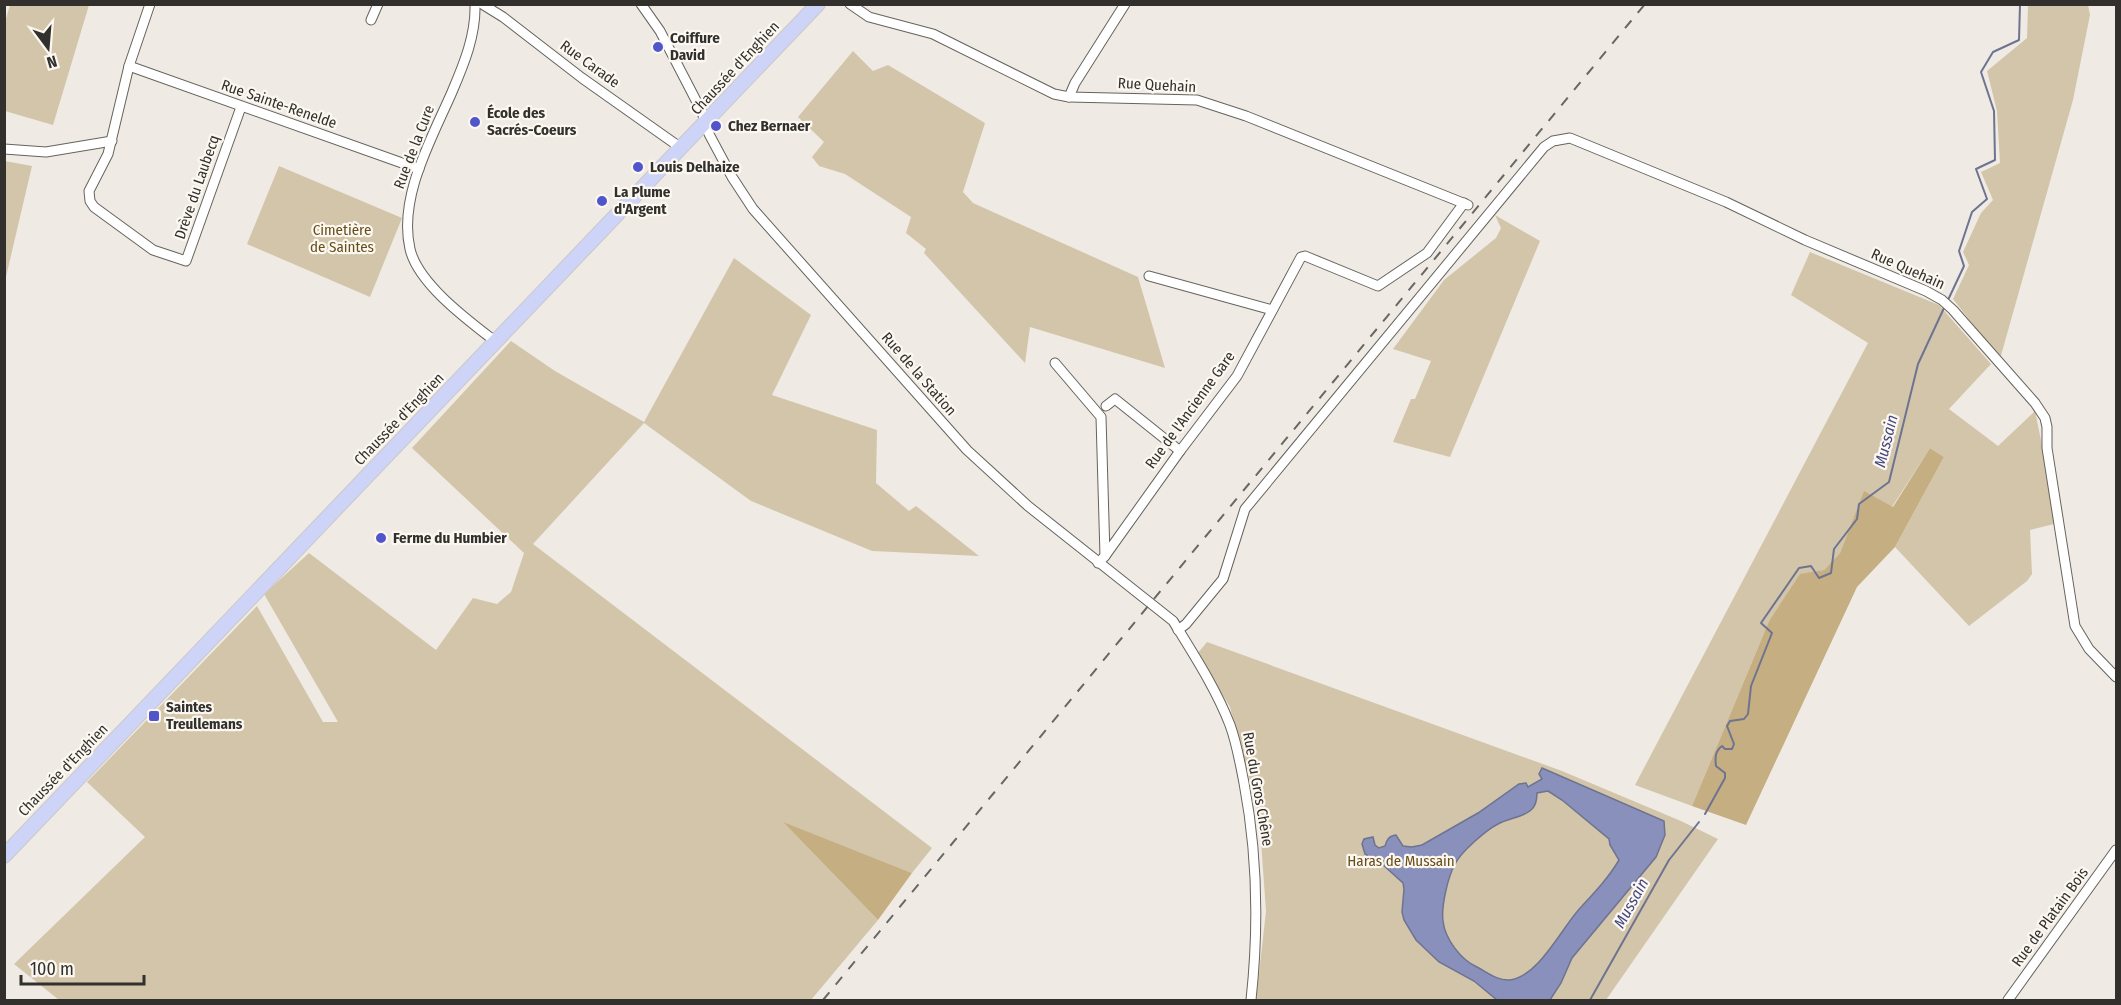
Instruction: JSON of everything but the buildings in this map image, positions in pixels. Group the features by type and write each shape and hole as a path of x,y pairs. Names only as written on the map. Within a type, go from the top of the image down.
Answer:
{"main road":[{"name":"Chaussée d'Enghien","path":"4,856 818,4"}],"street":[{"path":"4,149 46,152 112,141 129,66 150,4"},
{"path":"370,20 378,4"},
{"name":"Rue de la Cure","path":"475,4 472,36 463,65 419,169 410,197 409,220 412,254 423,273 452,308 496,342"},
{"name":"Rue Carade","path":"482,4 681,148"},
{"name":"Rue de la Station","path":"641,4 660,32 706,122 709,134 732,177 753,209 967,450 1028,506 1154,606"},
{"name":"Rue Quehain","path":"850,4 869,17 933,34 1043,90 1069,97 1197,100 1246,116 1466,204"},
{"path":"1069,97 1075,83 1125,4"},
{"name":"Rue Sainte-Renelde","path":"129,66 419,169"},
{"name":"Drève du Laubecq","path":"112,141 89,191 90,201 97,210 153,250 186,261 241,107"},
{"name":"Rue Quehain","path":"1178,630 1186,624 1223,579 1245,509 1487,213 1544,147 1553,141 1570,138 1726,202 1805,240 1926,291 1945,302 2035,403 2045,418 2047,448 2075,626 2089,649 2116,676"},
{"name":"Rue de l'Ancienne Gare","path":"1098,563 1238,376 1301,257 1305,256 1378,286 1427,253 1466,204"},
{"path":"1149,276 1272,310"},
{"path":"1055,363 1101,417 1105,556"},
{"path":"1106,406 1115,399 1180,451"},
{"name":"Rue du Gros Chêne","path":"1154,606 1173,621 1221,702 1235,739 1254,842 1257,927 1251,1000"},
{"name":"Rue de Platain Bois","path":"2008,1000 2116,850"}],"green space":[{"path":"10,5 89,5 53,125 5,111 5,22"},
{"path":"2028,5 2088,5 2090,15 2073,100 2000,359 1953,299 1969,265 1963,252 1981,213 1993,200 1981,172 2000,163 1997,111 1987,71 2027,38"},
{"path":"853,51 873,71 888,65 985,123 963,192 973,203 1138,277 1165,368 1030,327 1025,363 924,253 926,249 906,233 911,217 845,174 819,166 812,157 824,142 798,117"},
{"path":"4,161 32,166 5,281"},
{"name":"Cimetière de Saintes","path":"279,166 402,218 370,297 247,244"},
{"path":"1495,215 1540,241 1450,457 1393,442 1411,399 1415,399 1431,361 1393,349 1444,280 1496,238 1501,228"},
{"path":"1810,252 1939,305 1991,364 1949,409 1998,446 2035,411 2058,523 2030,530 2032,574 2027,581 1969,626 1895,547 1944,457 1930,448 1892,507 1864,492 1840,553 1824,570 1800,575 1769,621 1692,806 1635,785 1868,343 1791,295"},
{"path":"734,258 811,315 772,395 877,430 876,483 909,511 916,506 979,556 872,551 751,501 644,423 533,544 932,848 912,873 784,823 878,920 811,1000 59,1000 14,964 145,837 87,782 257,606 323,722 338,722 264,594 309,553 436,650 473,598 497,604 511,592 524,553 412,448 511,341 555,371 644,422"},
{"name":"Haras de Mussain","path":"1207,642 1562,771 1718,839 1606,1000 1256,1000 1266,911 1259,814 1230,707 1197,654"}],"shaded area":[{"path":"1930,448 1944,457 1895,547 1857,587 1746,825 1692,806 1769,621 1800,574 1824,570 1840,553 1864,491 1893,507"},
{"path":"783,822 912,873 878,920"}],"water":[{"path":"1542,768 1664,821 1665,835 1656,857 1572,958 1561,983 1550,1000 1497,1000 1474,981 1439,962 1416,940 1402,912 1403,883 1382,864 1365,854 1362,844 1364,839 1373,837 1375,845 1379,848 1385,846 1389,838 1396,835 1403,846 1422,845 1478,813 1519,784 1526,783 1528,787 1542,779 1539,774","holes":["1548,791 1609,839 1619,860 1541,960 1521,976 1510,980 1496,978 1465,959 1447,935 1443,915 1450,876 1458,859 1481,836 1498,824 1531,810 1536,802 1537,793"]}],"waterway":[{"name":"Mussain","path":"1948,300 1964,266 1959,251 1972,212 1987,199 1976,169 1995,160 1994,111 1981,72 1993,52 2019,40 2020,4"},
{"name":"Mussain","path":"1705,814 1725,778 1725,773 1716,766 1717,752 1722,746 1725,749 1732,749 1734,744 1727,726 1730,721 1744,719 1748,714 1751,686 1772,633 1761,623 1799,568 1811,566 1819,578 1831,573 1834,549 1857,519 1859,504 1889,482 1918,364 1944,308"},
{"name":"Mussain","path":"1590,1000 1669,860 1699,822"}],"railway":[{"path":"823,1000 1645,4"}],"place":[{"name":"Coiffure David","path":"658,47"},
{"name":"École des Sacrés-Coeurs","path":"475,122"},
{"name":"Chez Bernaer","path":"716,126"},
{"name":"Louis Delhaize","path":"638,167"},
{"name":"La Plume d'Argent","path":"602,201"},
{"name":"Ferme du Humbier","path":"381,538"},
{"name":"Saintes Treullemans","path":"154,716"}]}
